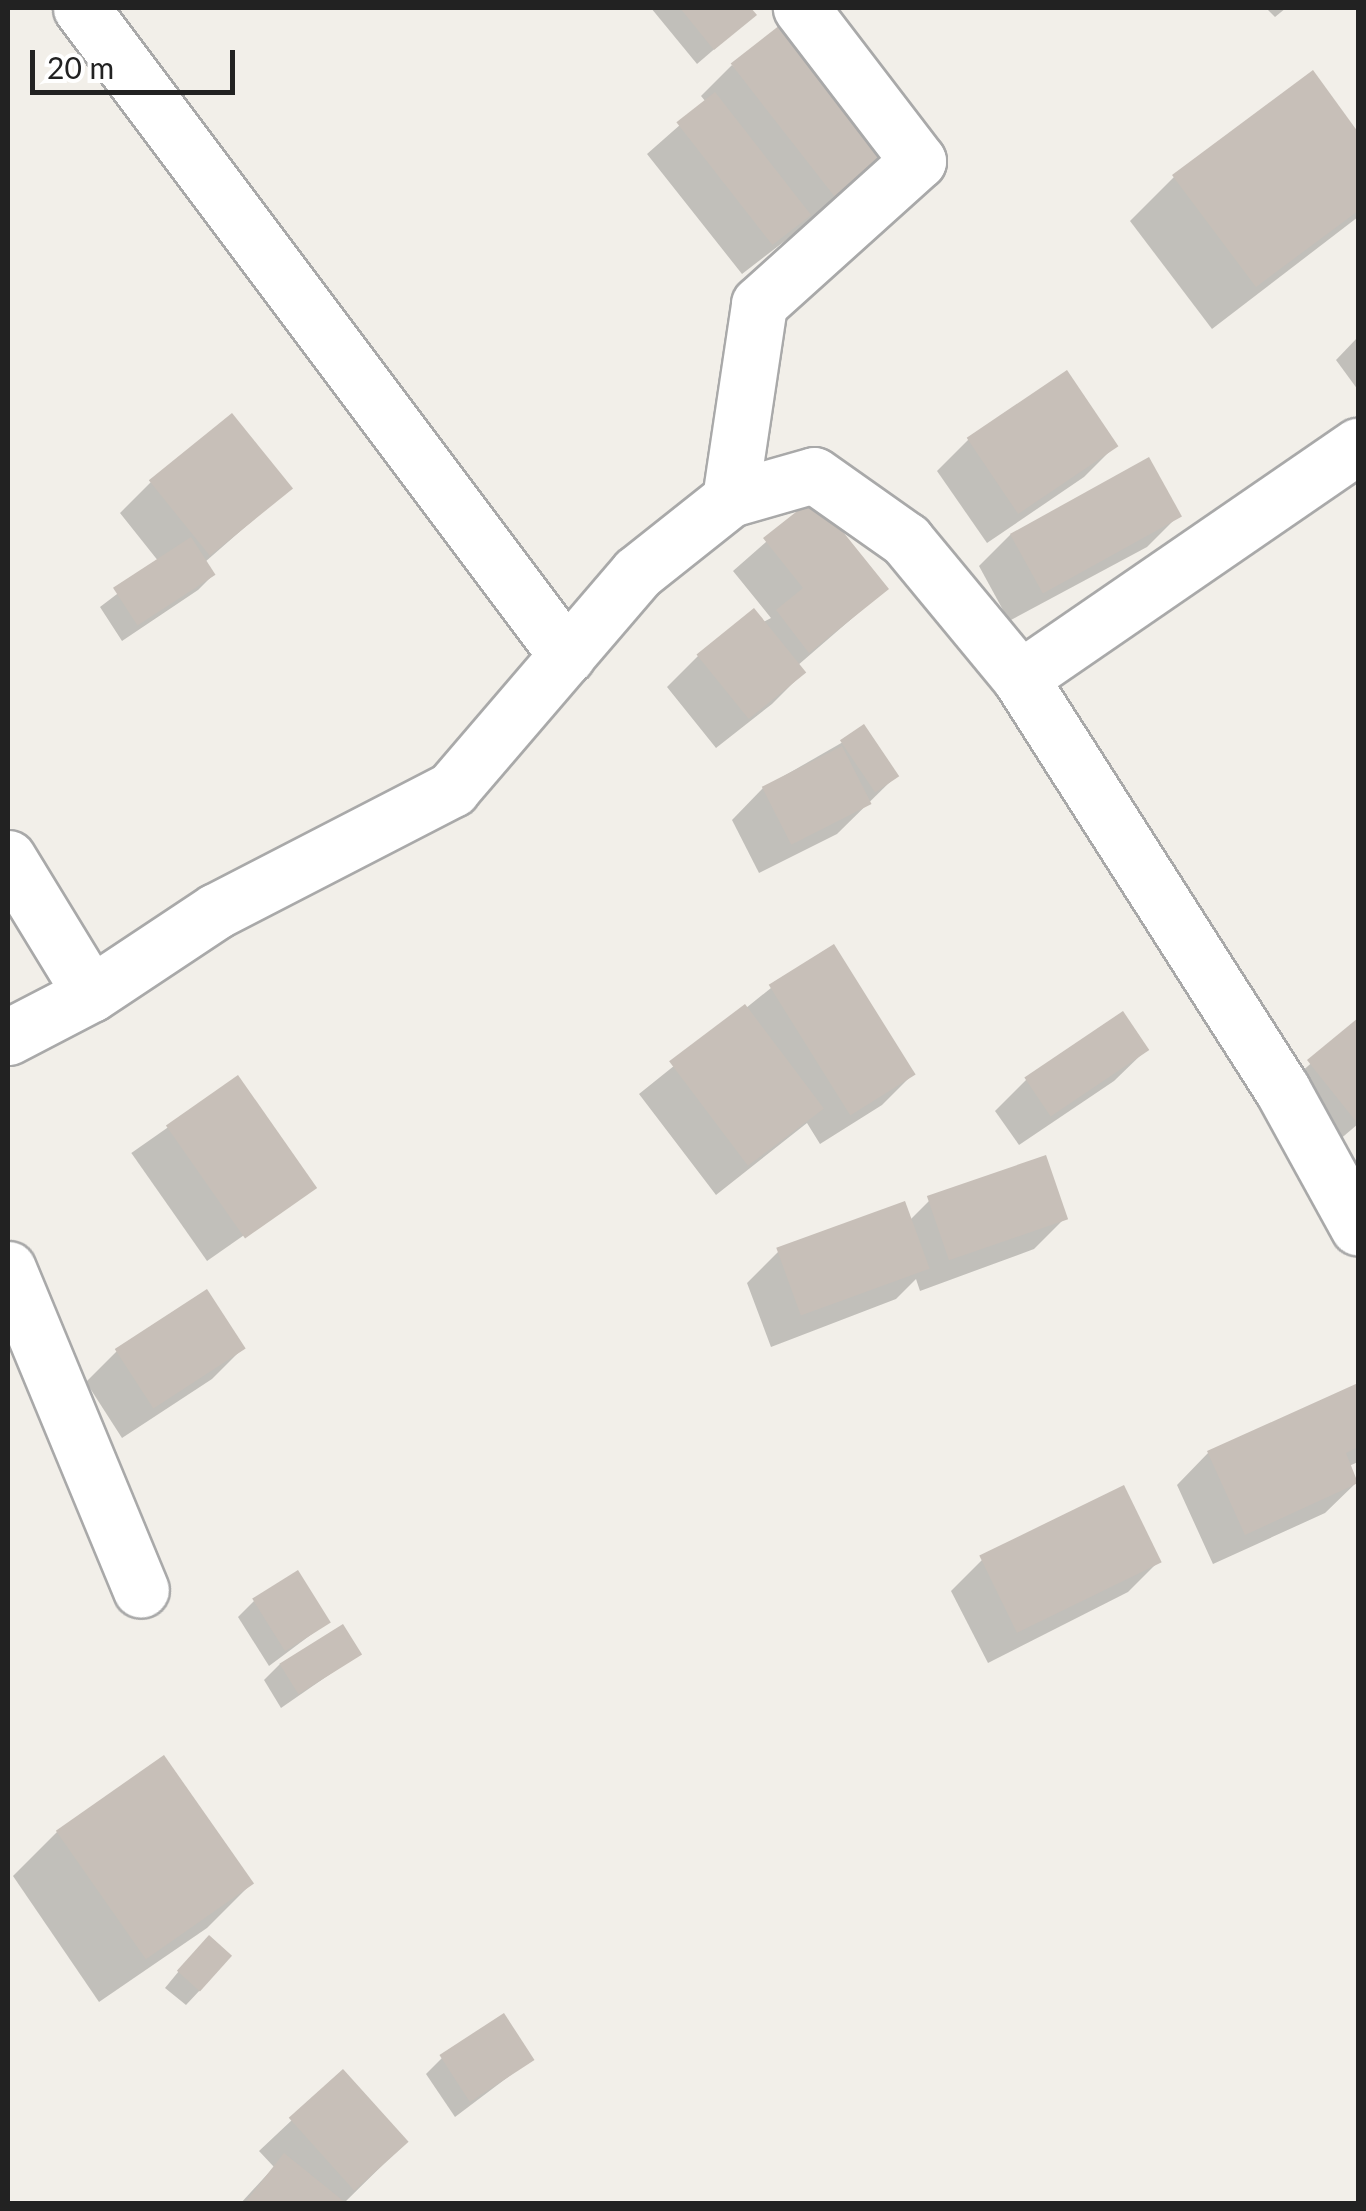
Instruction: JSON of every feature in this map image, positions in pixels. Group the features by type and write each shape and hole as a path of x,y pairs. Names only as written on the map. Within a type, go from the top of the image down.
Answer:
{"street":[{"path":"81,8 567,656"},
{"path":"730,499 759,304 918,161 801,8"},
{"path":"1020,678 1358,446"},
{"path":"8,1037 90,994 216,911 452,789 637,574 730,499 814,475 906,540 1020,678 1282,1090 1358,1227"},
{"path":"8,858 90,994"},
{"path":"8,1269 140,1590"}],"building":[{"path":"680,8 751,8 757,15 714,50"},
{"path":"789,18 894,152 835,198 731,64"},
{"path":"1313,70 1358,132 1358,211 1256,287 1172,175"},
{"path":"715,92 811,215 772,245 676,122"},
{"path":"1067,370 1118,446 1018,514 967,438"},
{"path":"232,413 293,488 210,556 149,480"},
{"path":"1149,457 1182,516 1043,594 1010,534"},
{"path":"815,497 889,589 809,653 776,610 803,588 763,538"},
{"path":"191,537 216,575 138,625 113,588"},
{"path":"754,608 806,673 749,719 696,655"},
{"path":"864,724 899,776 875,792 840,740"},
{"path":"842,746 872,804 791,845 762,787"},
{"path":"834,944 916,1075 850,1115 769,985"},
{"path":"745,1004 824,1109 748,1166 669,1061"},
{"path":"1123,1011 1149,1050 1051,1117 1024,1078"},
{"path":"1358,1018 1358,1124 1307,1060"},
{"path":"238,1075 317,1188 245,1239 166,1125"},
{"path":"1046,1155 1068,1219 949,1260 927,1196"},
{"path":"905,1201 930,1269 801,1316 776,1248"},
{"path":"207,1289 246,1349 153,1408 115,1349"},
{"path":"1358,1383 1358,1447 1346,1453 1358,1483 1245,1535 1207,1451"},
{"path":"1124,1485 1162,1562 1017,1633 979,1556"},
{"path":"298,1570 331,1623 285,1651 252,1599"},
{"path":"343,1624 362,1655 298,1694 279,1664"},
{"path":"164,1755 254,1884 146,1959 56,1831"},
{"path":"209,1935 232,1956 200,1991 177,1971"},
{"path":"504,2013 534,2060 470,2102 439,2055"},
{"path":"343,2069 409,2142 354,2191 289,2118"},
{"path":"284,2153 347,2204 244,2204"}]}
